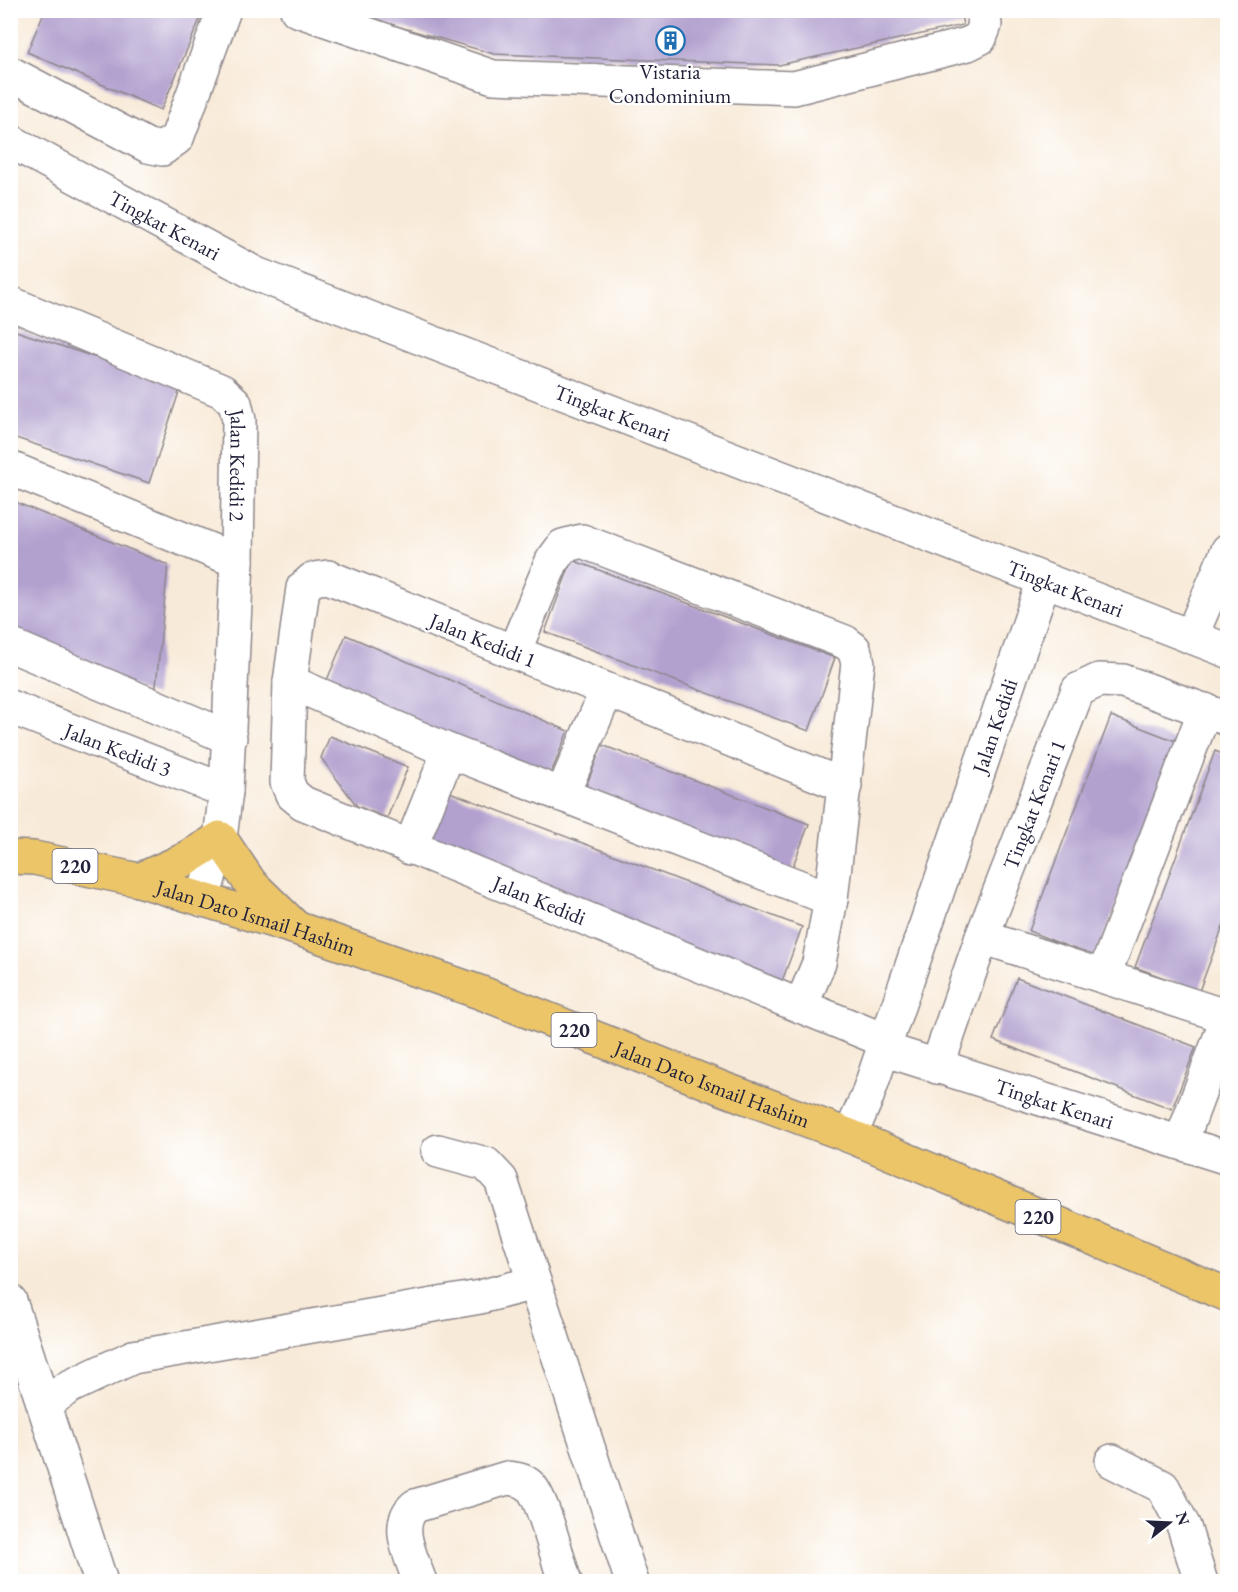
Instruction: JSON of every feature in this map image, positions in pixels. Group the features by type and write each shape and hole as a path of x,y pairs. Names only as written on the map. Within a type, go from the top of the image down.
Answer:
{"main road":[{"path":"139,880 184,861 220,838 251,884 296,928"},
{"name":"Jalan Dato Ismail Hashim","path":"10,857 45,860 139,880 296,928 482,993 724,1089 850,1136 1227,1295"}],"street":[{"path":"10,73 148,146 162,149 177,138 224,10"},
{"path":"297,10 494,77 794,88 968,44 980,38 985,25 983,10"},
{"name":"Tingkat Kenari","path":"10,141 256,274 1227,651"},
{"name":"Jalan Kedidi 2","path":"10,303 222,391 235,403 239,420 237,561 230,738 220,838 203,900"},
{"path":"10,468 237,561"},
{"path":"514,652 552,561 563,546 582,541 845,642 854,649 858,663 831,899 819,963 801,1006"},
{"path":"1191,637 1227,550"},
{"name":"Jalan Kedidi 1","path":"287,782 290,682 303,588 313,579 328,577 845,786"},
{"name":"Jalan Kedidi","path":"850,1136 885,1045 1044,580"},
{"path":"10,645 230,738"},
{"name":"Tingkat Kenari 1","path":"937,1067 981,937 1078,690 1099,680 1123,681 1216,714"},
{"path":"290,682 449,751 831,899"},
{"path":"562,795 608,690"},
{"name":"Jalan Kedidi 3","path":"10,707 226,791"},
{"path":"1104,975 1216,714"},
{"path":"410,848 449,751"},
{"name":"Jalan Kedidi","path":"287,782 292,794 303,803 801,1006 885,1045"},
{"path":"981,937 1227,1016 1181,1142"},
{"name":"Tingkat Kenari","path":"885,1045 937,1067 1227,1158"},
{"path":"438,1151 486,1164 501,1180 632,1581"},
{"path":"44,1405 69,1387 133,1357 480,1297 534,1283"},
{"path":"10,1301 101,1581"},
{"path":"1113,1461 1163,1487 1184,1527 1201,1581"},
{"path":"420,1581 405,1538 404,1520 408,1513 415,1506 507,1478 520,1479 530,1486 543,1511 565,1581"}],"building":[{"path":"45,10 204,10 161,110 27,52"},
{"name":"Vistaria Condominium","path":"697,10 778,13 790,10 960,10 963,25 779,65 494,54 344,11"},
{"path":"10,329 181,386 149,483 10,436"},
{"path":"10,500 168,565 155,696 10,637"},
{"path":"572,560 835,658 809,731 545,632"},
{"path":"346,635 568,731 547,783 324,687"},
{"path":"1111,716 1178,742 1096,958 1029,931"},
{"path":"330,736 408,767 387,818 357,806 321,758"},
{"path":"602,745 809,824 789,876 582,797"},
{"path":"1215,751 1228,756 1228,913 1199,991 1135,967"},
{"path":"447,791 802,927 781,984 426,848"},
{"path":"1017,978 1196,1047 1172,1109 993,1040"}],"place":[{"name":"Vistaria Condominium","path":"670,40"}]}
